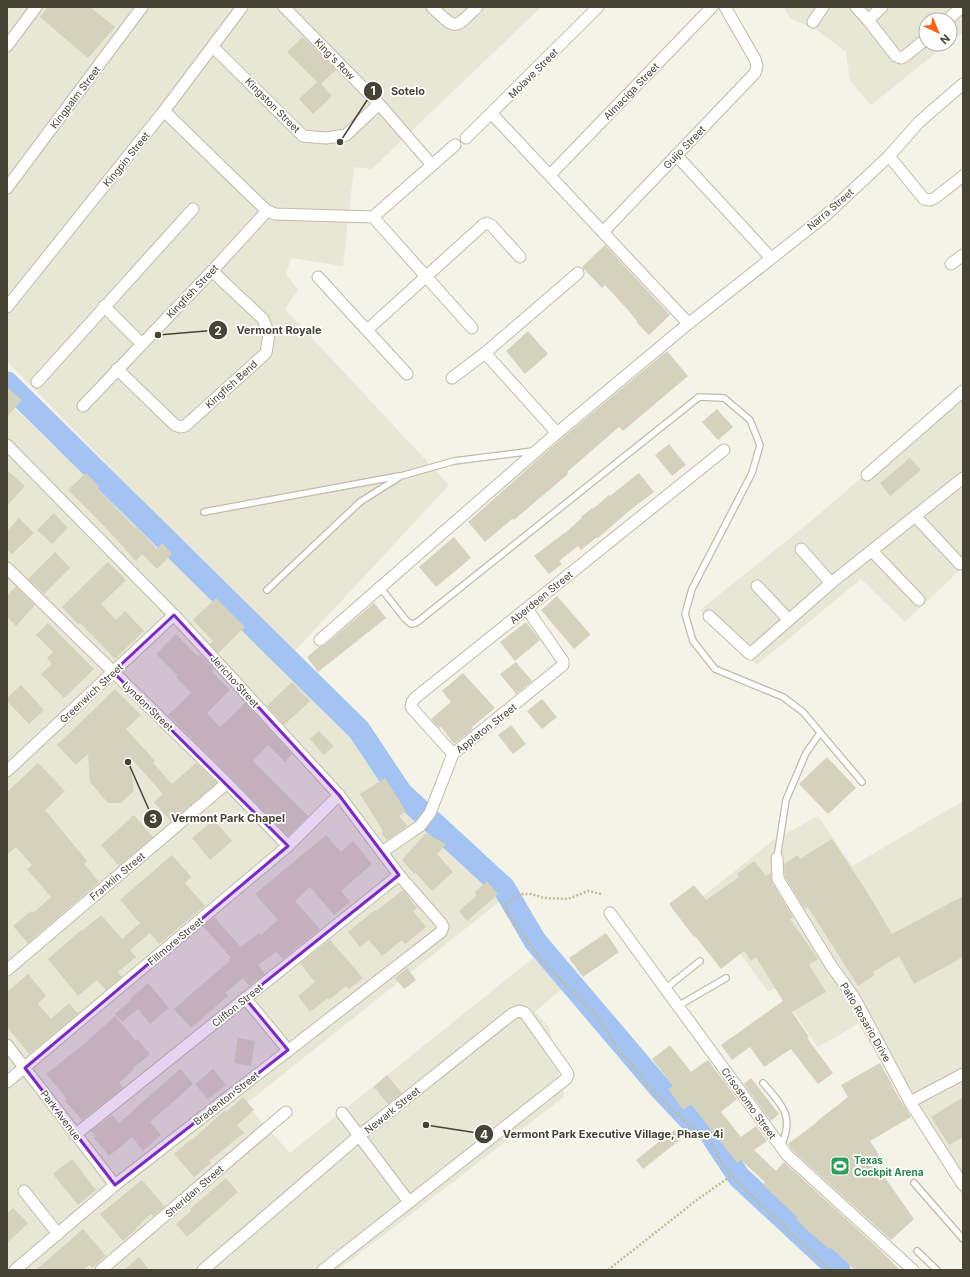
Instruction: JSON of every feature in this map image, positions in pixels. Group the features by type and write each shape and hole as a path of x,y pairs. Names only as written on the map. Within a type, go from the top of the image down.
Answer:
{"street":[{"path":"7,46 36,7"},
{"name":"Kingpalm Street","path":"7,188 142,7"},
{"name":"Kingpin Street","path":"7,307 164,111 242,7"},
{"name":"King's Row","path":"284,7 379,104 432,166"},
{"path":"432,7 448,22 456,25 461,24 477,7"},
{"name":"Molave Street","path":"466,138 492,114 598,7"},
{"name":"Almaciga Street","path":"550,175 712,7"},
{"name":"Guijo Street","path":"603,232 755,73 757,66 755,59 725,7"},
{"path":"813,22 823,7"},
{"path":"856,7 896,56 901,58 918,45"},
{"path":"868,20 882,7"},
{"name":"Kingston Street","path":"213,47 303,136 326,138 346,135 379,104"},
{"name":"Narra Street","path":"320,640 556,433 688,323 825,216 889,156 919,122 963,84"},
{"path":"164,111 267,211 275,214 373,217 455,145"},
{"path":"492,114 688,323"},
{"path":"676,155 771,258"},
{"path":"889,156 924,199 930,200 935,198 963,176"},
{"path":"37,382 193,209"},
{"name":"Kingfish Street","path":"83,406 267,211"},
{"path":"373,217 472,328"},
{"path":"367,330 487,223 520,257"},
{"path":"951,264 963,255"},
{"name":"Kingfish Bend","path":"117,369 175,425 180,427 185,426 266,353 269,334 264,319 212,271"},
{"path":"452,378 485,353 578,273"},
{"path":"318,278 407,374"},
{"path":"104,306 142,344"},
{"path":"485,353 556,433"},
{"path":"867,475 963,391"},
{"name":"Jericho Street","path":"7,445 174,615 339,795 399,875 442,923 443,927 441,932"},
{"name":"Aberdeen Street","path":"452,754 411,707 412,702 724,450"},
{"path":"709,616 750,654 788,619 831,583 961,484"},
{"path":"916,517 960,564"},
{"path":"801,549 831,583"},
{"path":"872,551 919,600"},
{"name":"Lyndon Street","path":"7,568 227,783 288,846"},
{"path":"758,586 788,619"},
{"name":"Appleton Street","path":"382,852 420,826 430,813 452,754 563,665 563,661 527,609"},
{"name":"Greenwich Street","path":"7,771 174,615"},
{"name":"Franklin Street","path":"7,970 227,783"},
{"name":"Fillmore Street","path":"7,1082 288,846 339,795"},
{"name":"Patio Rosario Drive","path":"777,858 778,879 832,967 854,997 910,1102 963,1185"},
{"name":"Clifton Street","path":"75,1135 399,875"},
{"name":"Crisostomo Street","path":"610,913 787,1155 913,1270"},
{"name":"Bradenton Street","path":"15,1270 115,1185 441,932"},
{"path":"245,998 288,1050"},
{"name":"Newark Street","path":"203,1270 360,1135 512,1014 519,1011 525,1013 567,1072 568,1076 409,1202"},
{"name":"Park Avenue","path":"7,1045 115,1185"},
{"path":"910,1102 963,1074"},
{"name":"Sheridan Street","path":"101,1270 286,1112"},
{"path":"323,1270 409,1202 342,1113"},
{"path":"24,1191 58,1234"}],"lane":[{"path":"380,587 405,619 411,624 416,623 699,397 724,398 750,420 760,445 752,473 692,589 685,614 693,641 715,669 783,697 803,712 862,782"},
{"path":"204,512 402,476 454,461 537,450"},
{"path":"267,590 360,502 402,476"},
{"path":"777,858 786,800 806,753 820,733"},
{"path":"665,989 700,961"},
{"path":"678,1006 726,978"},
{"path":"763,1083 782,1106 787,1119 786,1134 781,1146"},
{"path":"914,1182 963,1239"},
{"path":"917,1251 937,1270"}],"path":[{"path":"601,894 588,891 568,899 544,898 531,894 520,894 506,903 506,911 542,961 597,1016 620,1052 630,1062 649,1087 691,1127 707,1136 713,1144 716,1155 731,1176 830,1270"},
{"path":"608,1270 698,1199 731,1176"}],"highlighted area":[{"path":"174,615 339,795 399,875 245,998 288,1050 115,1185 25,1068 288,846 113,672"}],"shaded area":[{"path":"7,7 541,7 372,169 354,167 343,266 291,258 286,274 298,290 285,309 449,485 292,654 7,361"},
{"path":"784,7 963,7 963,32 958,36 958,12 918,12 918,52 937,52 871,105 850,81 846,52 817,30 790,18"},
{"path":"963,390 963,567 905,622 861,579 757,665 700,610 810,522"},
{"path":"7,401 361,742 395,789 505,897 246,1104 290,1153 533,958 564,987 535,1012 549,1027 564,1097 338,1270 7,1270"},
{"path":"963,801 963,1196 858,1024 818,1047 775,988 768,992 701,898 772,841 818,816 852,866"}],"building":[{"path":"48,7 90,7 115,27 88,58 40,17"},
{"path":"303,37 336,70 321,84 332,96 313,114 299,99 317,82 287,52"},
{"path":"605,245 670,315 649,335 605,285 602,288 582,267"},
{"path":"528,331 548,354 525,374 506,351"},
{"path":"667,351 688,376 623,431 619,427 567,472 568,474 514,520 512,519 485,542 468,522 562,438"},
{"path":"7,387 22,400 7,417"},
{"path":"717,409 733,427 718,440 702,422"},
{"path":"669,444 686,465 672,476 655,455"},
{"path":"910,458 921,470 890,496 880,483"},
{"path":"7,470 25,486 7,506"},
{"path":"86,473 100,487 98,489 157,549 162,543 172,554 157,569 142,554 136,561 68,490"},
{"path":"639,473 654,492 598,538 597,537 581,550 578,546 559,561 562,564 549,574 534,556 566,532 592,508 593,509"},
{"path":"54,513 68,528 52,544 37,530"},
{"path":"19,518 34,533 12,554 7,549 7,531"},
{"path":"454,537 471,558 436,587 419,567"},
{"path":"55,552 70,568 44,594 28,579"},
{"path":"108,562 126,580 101,604 116,620 125,611 144,631 115,659 62,607"},
{"path":"16,586 35,605 16,626 7,617 7,596"},
{"path":"557,596 590,634 574,649 541,610"},
{"path":"216,598 245,627 218,653 210,644 213,641 193,620"},
{"path":"374,603 386,618 318,672 307,657 319,647 325,645"},
{"path":"526,622 540,640 515,661 500,642"},
{"path":"48,623 94,669 64,698 41,674 52,664 47,658 53,652 36,635"},
{"path":"176,634 197,656 200,654 214,670 212,672 230,690 207,713 220,727 245,703 292,754 285,762 268,745 253,761 308,816 288,836 168,715 191,693 176,677 177,675 156,654"},
{"path":"516,662 532,681 516,694 500,674"},
{"path":"463,673 495,708 472,727 473,729 454,744 441,727 439,728 431,719 451,702 442,691"},
{"path":"292,682 310,701 284,725 267,706"},
{"path":"21,685 44,710 29,724 7,701 7,698"},
{"path":"115,689 141,715 126,729 155,761 153,763 172,784 196,763 217,783 171,822 154,802 163,794 129,756 134,791 121,803 108,803 90,782 88,754 76,765 57,745"},
{"path":"542,699 557,717 542,729 527,711"},
{"path":"511,725 526,744 513,754 498,735"},
{"path":"319,731 334,746 324,755 310,739"},
{"path":"827,757 856,788 828,814 799,784"},
{"path":"38,763 65,791 45,810 87,861 84,864 99,882 28,943 13,926 31,911 33,913 51,897 27,869 32,865 16,847 7,855 7,792"},
{"path":"385,778 406,811 399,816 408,826 387,840 381,833 383,831 360,794"},
{"path":"134,815 153,837 119,866 101,845"},
{"path":"214,820 232,841 210,860 192,838"},
{"path":"425,834 428,834 446,844 437,854 453,872 432,891 402,860"},
{"path":"326,835 341,852 353,841 372,864 341,891 350,902 334,915 310,887 295,901 320,929 283,959 276,952 258,965 265,974 249,986 243,978 225,993 228,996 191,1028 174,1009 230,961 228,959 231,958 203,926 214,917 241,947 259,933 261,935 278,920 255,894"},
{"path":"832,839 864,887 892,934 963,896 963,957 914,984 899,956 873,972 875,975 858,986 808,907 805,909 785,877 784,864 798,855 800,859"},
{"path":"172,855 191,877 185,883 205,906 159,944 150,933 130,950 136,957 118,972 122,977 106,990 97,980 78,996 48,959 81,930 82,931 101,915 122,939 140,923 120,900"},
{"path":"754,861 766,876 771,873 772,883 793,917 790,919 818,959 809,965 826,992 792,1012 809,1037 807,1038 833,1073 818,1084 791,1049 764,1067 750,1047 732,1060 721,1045 783,1001 756,957 751,961 744,951 721,969 669,904 694,885 706,900 739,877 737,874"},
{"path":"487,881 498,894 467,921 459,911 477,895 475,892"},
{"path":"403,890 417,908 413,911 426,927 405,944 402,940 382,956 369,940 360,947 348,932"},
{"path":"606,933 619,952 583,977 569,958"},
{"path":"330,940 363,978 349,989 346,986 329,1000 328,998 310,1012 298,996 315,982 300,963"},
{"path":"407,968 416,980 404,989 395,978"},
{"path":"28,974 46,996 38,1004 51,1019 69,1003 78,1014 29,1054 7,1027 7,992"},
{"path":"148,983 169,1008 150,1024 138,1009 122,1022 115,1014"},
{"path":"115,1016 136,1041 137,1039 150,1054 133,1068 134,1069 119,1083 123,1088 82,1120 65,1101 67,1099 46,1074 83,1045"},
{"path":"238,1038 255,1041 251,1066 234,1063"},
{"path":"670,1045 691,1072 708,1060 737,1099 721,1112 741,1137 756,1126 767,1141 754,1150 776,1171 784,1162 900,1270 855,1270 831,1248 829,1249 807,1230 796,1219 798,1218 763,1185 765,1182 741,1160 737,1163 691,1104 683,1110 668,1089 673,1086 652,1059"},
{"path":"880,1063 911,1117 870,1141 879,1155 876,1165 914,1219 891,1240 792,1150 788,1144 848,1097 841,1085"},
{"path":"180,1069 193,1084 150,1122 161,1135 143,1151 132,1137 109,1156 94,1138 96,1136 91,1131 112,1115 119,1123"},
{"path":"213,1069 226,1085 208,1099 195,1084"},
{"path":"387,1075 402,1093 388,1104 374,1087"},
{"path":"751,1078 779,1114 771,1121 744,1084"},
{"path":"243,1097 254,1110 237,1125 244,1133 209,1161 211,1163 194,1177 174,1154 225,1110 226,1112"},
{"path":"963,1097 963,1137 949,1145 931,1117"},
{"path":"674,1130 681,1139 643,1169 636,1160"},
{"path":"72,1159 96,1190 78,1205 53,1174"},
{"path":"226,1178 238,1192 187,1237 176,1224 191,1211 190,1209"},
{"path":"142,1180 165,1207 153,1216 151,1214 123,1241 100,1214"},
{"path":"13,1208 28,1223 7,1243 7,1213"},
{"path":"83,1229 106,1256 92,1268 90,1265 83,1270 36,1270"},
{"path":"139,1257 149,1270 124,1270"}],"waterway":[{"path":"7,383 359,730 401,793 504,888 535,941 660,1088 689,1119 704,1126 739,1177 839,1270"}],"place":[{"name":"Sotelo","path":"340,142"},
{"name":"Vermont Royale","path":"158,335"},
{"name":"Vermont Park Chapel","path":"128,762"},
{"name":"Vermont Park Executive Village, Phase 4i","path":"426,1125"},
{"name":"Texas Cockpit Arena","path":"840,1166"}]}
